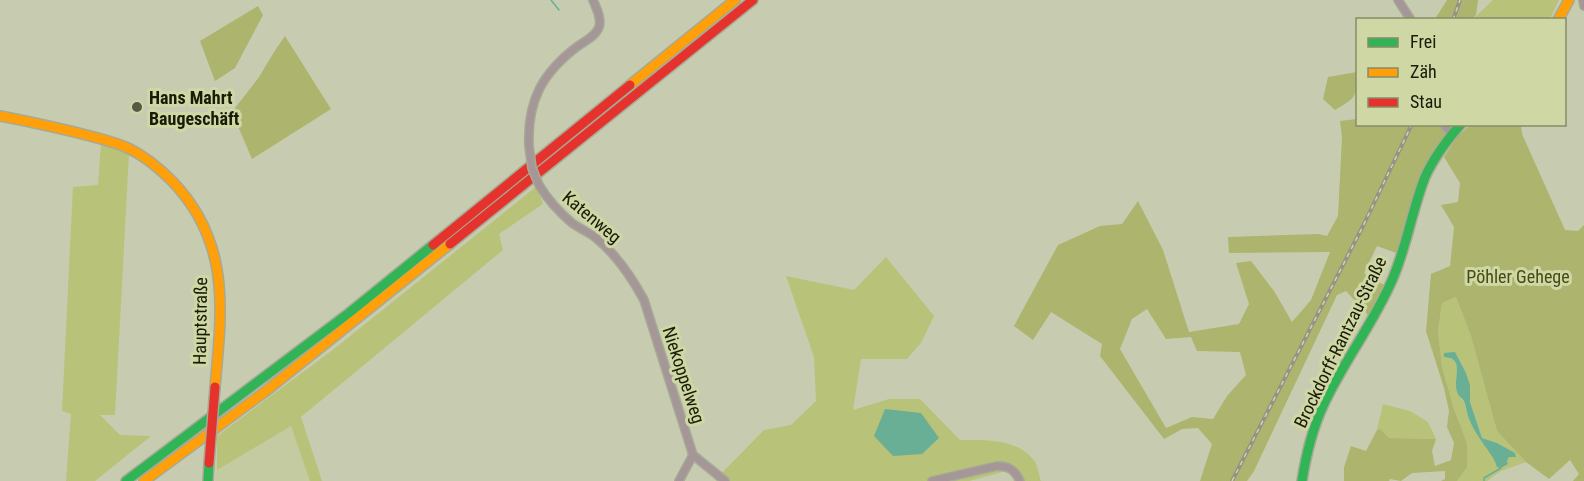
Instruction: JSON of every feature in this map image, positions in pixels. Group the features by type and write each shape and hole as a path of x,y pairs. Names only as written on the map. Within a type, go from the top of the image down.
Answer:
{"main road":[{"path":"126,481 349,313 735,0"},
{"path":"144,481 264,393 394,291 753,0"},
{"path":"1559,18 1569,0"},
{"name":"Hauptstraße","path":"0,116 60,128 107,140 131,149 148,160 173,182 189,201 203,224 213,247 219,275 221,310 208,481"},
{"name":"Brockdorff-Rantzau-Straße","path":"1302,481 1305,458 1319,414 1337,377 1378,308 1390,283 1403,250 1422,184 1435,159 1459,126"}],"street":[{"name":"Katenweg","path":"593,0 600,21 599,27 594,34 550,70 542,83 528,126 528,147 532,168 539,185 556,209 574,224 593,235 626,269"},
{"path":"1398,0 1410,18"},
{"path":"1583,0 1584,6"},
{"path":"1445,126 1452,134"},
{"name":"Niekoppelweg","path":"626,269 644,300 693,455"},
{"path":"679,481 693,455 725,481"},
{"path":"932,481 1004,466 1013,470 1020,481"}],"shaded area":[{"path":"1493,0 1559,0 1550,18 1474,18"},
{"path":"101,144 129,154 115,415 100,415 120,435 151,436 95,481 66,481 71,414 62,411 73,187 98,185"},
{"path":"537,186 543,204 499,234 503,250 301,417 322,481 310,481 291,426 217,470 217,436 334,349"},
{"path":"886,257 934,316 921,343 907,359 861,359 853,410 889,399 920,399 960,440 1001,442 1020,448 1035,462 1041,481 1013,481 1015,479 1006,471 969,481 715,480 764,430 791,425 816,401 814,357 786,276 854,290"},
{"path":"1456,297 1471,336 1497,431 1526,462 1501,471 1487,481 1457,481 1467,467 1467,443 1442,367 1438,331 1442,303","holes":["1455,352 1470,385 1470,402 1482,438 1515,453 1509,457 1508,464 1495,459 1470,421 1459,395 1456,362 1450,357"]},
{"path":"1455,352 1470,385 1470,402 1482,438 1515,453 1516,457 1509,457 1508,464 1501,468 1497,467 1476,432 1469,419 1464,401 1458,394 1457,365 1451,358 1444,357 1444,353"},
{"path":"1383,404 1410,411 1428,422 1436,439 1389,438 1380,429 1377,430"},
{"path":"885,409 921,413 939,438 922,454 893,456 874,436"},
{"path":"291,426 310,481 216,481 217,470"}],"green space":[{"path":"1447,0 1478,0 1476,15 1473,18 1436,18"},
{"path":"258,6 263,15 235,68 215,81 200,41"},
{"path":"285,36 331,109 252,159 232,112 259,77"},
{"path":"1356,72 1354,96 1335,110 1323,99 1328,77"},
{"path":"1356,119 1356,126 1455,126 1432,155 1416,187 1399,254 1377,246 1364,273 1384,285 1368,315 1346,291 1337,295 1254,471 1247,481 1200,481 1212,444 1198,428 1182,429 1164,439 1100,356 1102,344 1051,312 1033,340 1014,326 1058,245 1100,226 1122,224 1138,201 1163,250 1189,332 1239,324 1249,304 1236,263 1251,261 1274,291 1292,322 1311,300 1330,252 1229,253 1228,237 1318,234 1327,236 1338,216 1342,137 1340,121","holes":["1147,309 1166,339 1191,337 1197,351 1240,352 1246,375 1227,396 1213,419 1192,417 1166,428 1120,349 1132,319"]},
{"name":"Pöhler Gehege","path":"1469,126 1521,126 1522,134 1565,230 1578,231 1584,225 1584,481 1573,481 1579,474 1570,460 1549,479 1526,462 1497,431 1471,336 1456,297 1442,303 1438,331 1442,367 1467,443 1467,467 1457,481 1441,481 1445,479 1445,471 1412,473 1401,481 1390,479 1389,481 1344,481 1344,467 1351,446 1366,451 1377,430 1380,429 1389,438 1436,439 1432,451 1435,466 1451,460 1454,443 1447,427 1449,411 1426,331 1431,274 1450,266 1454,227 1441,205 1458,202 1460,183 1444,157 1457,137"}],"waterway":[{"path":"551,0 559,10"},
{"path":"1484,481 1484,478 1501,468"}],"railway":[{"path":"1454,18 1460,0"},
{"path":"1232,481 1363,226 1411,126"}],"traffic: fast":[{"path":"1302,481 1310,443 1323,406 1393,278 1425,177 1441,149 1459,126"},
{"path":"126,481 349,313 433,245"},
{"path":"208,481 209,463"}],"traffic: slow":[{"path":"630,85 735,0"},
{"path":"1559,18 1569,0"},
{"path":"0,116 82,134 128,148 162,171 191,204 205,228 218,278 220,331 215,387"},
{"path":"144,481 266,391 450,244"}],"traffic: jam":[{"path":"450,244 753,0"},
{"path":"433,245 630,85"},
{"path":"209,463 215,387"}],"place":[{"name":"Hans Mahrt Baugeschäft","path":"137,107"}]}
